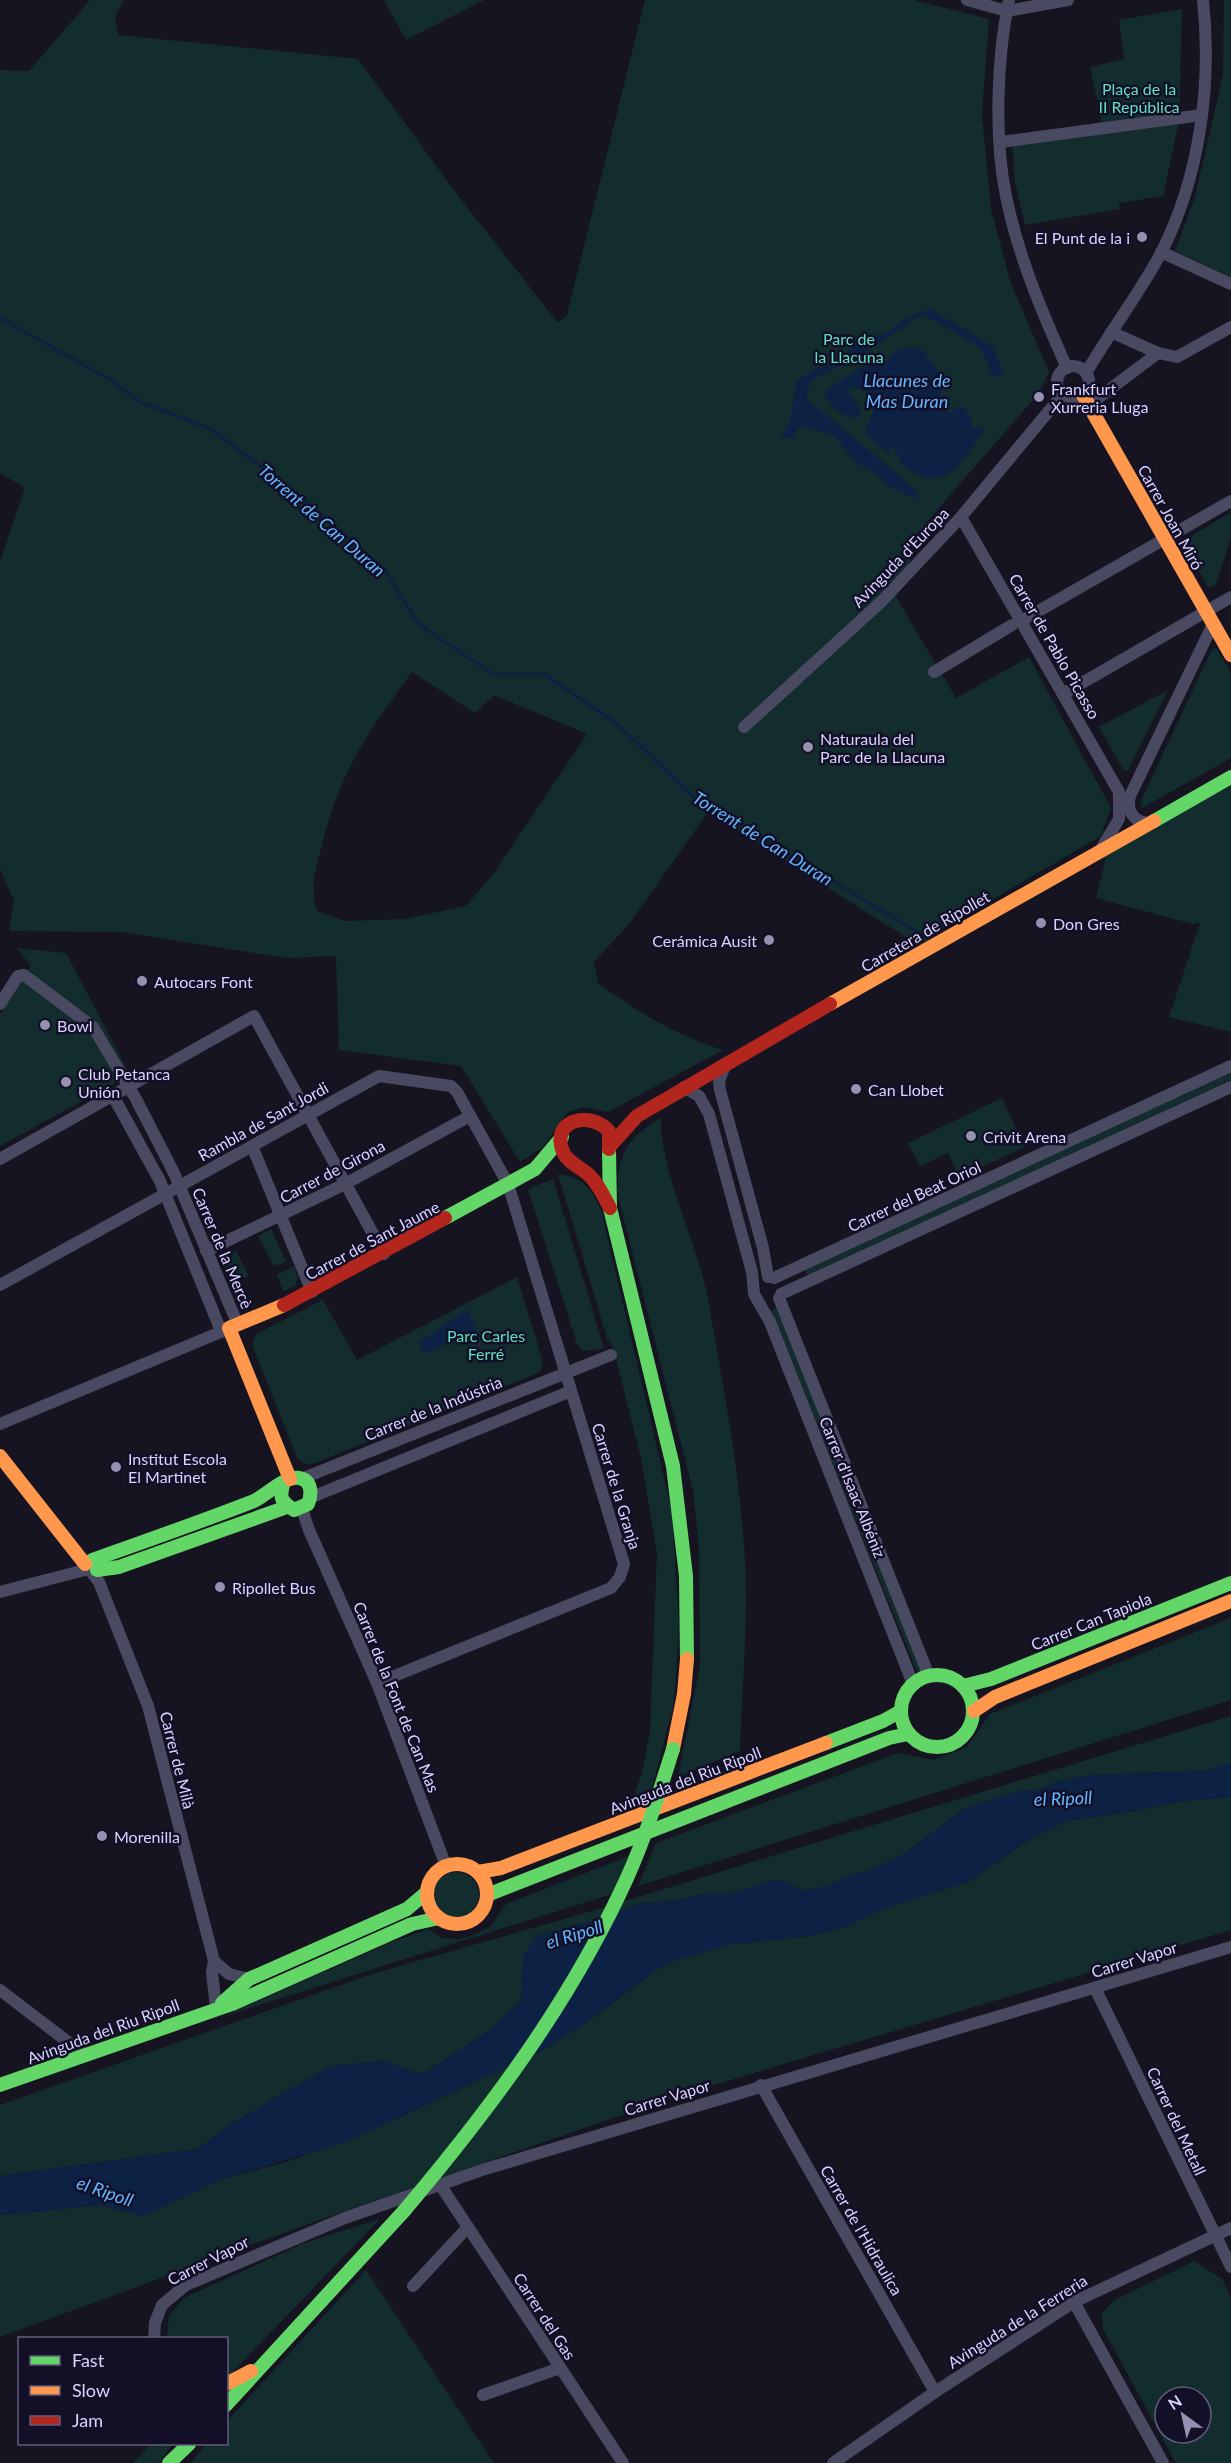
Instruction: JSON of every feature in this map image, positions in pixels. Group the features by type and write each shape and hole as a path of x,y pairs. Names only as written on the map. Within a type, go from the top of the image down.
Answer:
{"street":[{"path":"967,0 1008,6 1068,0"},
{"path":"1086,373 1161,252 1188,183 1202,115 1208,42 1203,0"},
{"path":"1008,6 1001,72 1001,142 1005,195 1035,296 1067,368"},
{"path":"1001,142 1202,115"},
{"path":"1161,252 1231,284"},
{"path":"1111,332 1158,353 1177,357 1231,327"},
{"path":"1086,400 1089,384 1086,373 1075,366 1067,368 1058,381 1063,394 1070,398 1086,400 1158,353"},
{"name":"Avinguda d'Europa","path":"744,727 890,593 961,517 1063,394"},
{"name":"Carrer Joan Miró","path":"1086,400 1231,655"},
{"path":"934,672 1231,501"},
{"name":"Carrer de Pablo Picasso","path":"961,517 1017,623 1064,694 1124,794 1133,816 1141,822 1149,823"},
{"path":"1064,694 1231,596"},
{"path":"1101,849 1119,819 1124,794 1213,624"},
{"name":"Carretera de Ripollet","path":"604,1124 637,1116 726,1063 1231,777"},
{"name":"Carrer de la Mercè","path":"0,1004 18,976 24,975 93,1027 129,1088 179,1187 206,1251 229,1328"},
{"path":"0,1159 254,1016 384,1254"},
{"name":"Carrer d'Isaac Albéniz","path":"726,1063 719,1081 720,1090 771,1278 779,1283 780,1296 929,1676"},
{"name":"Carrer del Beat Oriol","path":"771,1278 1231,1066"},
{"name":"Rambla de Sant Jordi","path":"0,1285 379,1076 451,1086 508,1184"},
{"name":"Carrer d'Isaac Albéniz","path":"684,1087 699,1096 709,1114 752,1272 755,1298 761,1303 913,1684"},
{"path":"761,1303 771,1304 780,1296 1231,1087"},
{"name":"Carrer de la Mercè","path":"113,1096 165,1194 229,1328"},
{"name":"Carrer de Girona","path":"206,1251 345,1184 470,1116"},
{"name":"Carretera de Ripollet","path":"609,1151 637,1116"},
{"path":"228,2403 404,2211 523,2061 578,1975 618,1902 642,1849 661,1797 685,1687 688,1611 683,1537 673,1466 610,1208 609,1131 604,1124 585,1118 575,1121 562,1137 562,1150 600,1190 610,1208"},
{"name":"Carrer de Sant Jaume","path":"535,1170 562,1137"},
{"path":"252,1146 312,1292"},
{"path":"576,1166 595,1167 609,1151"},
{"name":"Carrer de Sant Jaume","path":"0,1422 206,1334 229,1328 312,1292 535,1170 576,1166"},
{"name":"Carrer de la Granja","path":"377,1683 611,1588 616,1584 624,1564 508,1184"},
{"path":"754,1287 758,1281 771,1278"},
{"path":"229,1328 291,1481"},
{"name":"Carrer de la Indústria","path":"0,1592 90,1568 263,1497 291,1481 611,1355"},
{"path":"291,1481 280,1496 287,1507 302,1509 312,1497 571,1391"},
{"name":"Carrer de Milà","path":"0,1452 99,1582 148,1706 213,1961 216,2008"},
{"path":"291,1481 309,1485 312,1497"},
{"name":"Carrer de la Indústria","path":"90,1568 119,1567 287,1507"},
{"name":"Carrer de la Font de Can Mas","path":"302,1509 309,1530 377,1683 446,1866"},
{"name":"Carrer Can Tapiola","path":"963,1686 991,1679 1231,1583"},
{"name":"Carrer Can Tapiola","path":"974,1712 995,1697 1231,1601"},
{"path":"929,1676 948,1677 963,1686 969,1695 974,1712 965,1734 950,1745 931,1747 922,1744 908,1734 901,1711 906,1692 913,1684 929,1676"},
{"name":"Avinguda del Riu Ripoll","path":"478,1872 501,1868 883,1721 901,1711"},
{"name":"Avinguda del Riu Ripoll","path":"487,1895 510,1884 855,1751 908,1734"},
{"path":"463,1864 478,1872 486,1887 487,1895 485,1904 474,1918 456,1924 439,1918 429,1907 427,1892 433,1876 446,1866 463,1864"},
{"name":"Avinguda del Riu Ripoll","path":"216,2008 249,1979 407,1909 427,1892"},
{"name":"Avinguda del Riu Ripoll","path":"0,2085 250,1996 412,1924 439,1918"},
{"name":"Carrer Vapor","path":"154,2337 155,2323 162,2305 186,2285 345,2218 482,2170 761,2085 1231,1947"},
{"path":"213,1961 230,1974 249,1979"},
{"name":"Carrer del Metall","path":"1095,1988 1213,2236 1231,2267"},
{"path":"0,1990 85,2055"},
{"name":"Carrer de l'Hidraulica","path":"761,2085 935,2392"},
{"name":"Carrer del Gas","path":"441,2186 624,2463"},
{"path":"413,2286 468,2227"},
{"name":"Avinguda de la Ferreria","path":"833,2463 935,2392 1074,2302 1231,2228"},
{"path":"1074,2302 1163,2463"},
{"path":"228,2383 251,2370 284,2344"},
{"path":"483,2395 560,2368"},
{"path":"168,2463 177,2445"},
{"path":"168,2463 188,2445"},
{"path":"183,2463 196,2445"}],"green space":[{"name":"Parc de la Llacuna","path":"90,0 124,0 115,17 118,35 358,59 456,193 558,323 567,315 645,0 914,0 989,19 982,115 991,209 1011,284 1049,372 1039,393 924,525 896,597 956,698 1029,657 1111,808 1101,836 942,929 920,946 708,812 630,923 594,962 598,983 613,994 673,1030 723,1050 608,1112 585,1107 568,1112 542,1148 520,1162 461,1066 339,1050 336,956 286,958 122,932 9,931 14,901 0,869 0,562 25,488 0,473 0,70 29,71","holes":["412,672 475,713 494,695 587,734 494,873 466,906 405,919 345,921 317,911 314,892 315,871 337,795 357,753"]},
{"path":"384,0 484,0 406,40"},
{"path":"1224,0 1231,0 1231,277 1175,251 1195,197 1223,75"},
{"name":"Plaça de la II República","path":"1182,9 1179,121 1163,196 1119,203 1120,209 1025,225 1015,182 1012,137 1102,122 1090,67 1124,59 1119,20"},
{"path":"1231,512 1231,538 1215,586 1209,588 1182,542"},
{"path":"1216,648 1231,673 1231,758 1142,808 1140,803 1212,649"},
{"path":"1168,690 1128,770 1124,771 1099,727"},
{"path":"1231,786 1231,1032 1169,1017 1200,923 1193,924 1096,898 1107,852"},
{"path":"17,948 66,953 130,1075 0,1146 0,1014 31,966"},
{"path":"1231,1072 1231,1080 808,1276 805,1270"},
{"name":"Crivit Arena","path":"1002,1098 1025,1147 959,1177 948,1153 920,1166 908,1143"},
{"path":"661,1118 662,1139 667,1162 708,1299 735,1461 743,1527 746,1584 740,1751 678,1777 700,1665 699,1548 693,1491 619,1200 618,1186 621,1162 631,1142"},
{"path":"558,1174 574,1178 585,1185 601,1210 672,1512 679,1628 674,1703 651,1792 632,1801 642,1773 650,1731 657,1553 641,1458 612,1344 607,1338"},
{"path":"553,1179 604,1348 584,1351 577,1344 528,1189"},
{"path":"271,1229 286,1262 274,1266 258,1236"},
{"path":"234,1247 249,1276 231,1282 223,1262 235,1251"},
{"path":"294,1266 298,1278 295,1286 283,1291 277,1275"},
{"name":"Parc Carles Ferré","path":"517,1277 543,1362 540,1372 315,1463 304,1464 298,1460 252,1345 256,1334 323,1300 357,1360"},
{"path":"780,1305 925,1672 918,1674 771,1311"},
{"path":"1231,1618 1231,1700 638,1886 656,1843 898,1753 934,1760 967,1747 990,1714"},
{"path":"1231,1716 1231,1763 1206,1771 1094,1775 1059,1781 1036,1791 1023,1790 964,1809 904,1854 828,1886 804,1891 782,1880 733,1893 706,1893 680,1900 639,1904 595,1920 524,1955 521,2001 487,2032 425,2073 416,2073 384,2061 331,2066 229,2125 198,2149 0,2176 0,2105 375,1973 592,1911"},
{"path":"1231,1797 1231,1930 674,2097 322,2219 0,2337 0,2215 100,2205 143,2215 222,2179 289,2161 394,2120 545,2049 590,2020 656,1970 677,1959 732,1944 811,1936 846,1926 888,1907 968,1882 1027,1841 1067,1821 1135,1811 1180,1801"},
{"path":"629,1856 612,1894 224,2016 392,1942 429,1929 442,1938 460,1939 474,1935 491,1926 506,1904"},
{"path":"456,1872 472,1879 479,1895 472,1911 456,1918 440,1911 433,1895 440,1879"},
{"path":"380,2219 228,2377 228,2337 167,2337 169,2316 184,2298 304,2243"},
{"path":"1194,2261 1222,2279 1231,2298 1231,2463 1176,2463 1166,2445 1213,2445 1213,2385 1153,2385 1153,2421 1103,2329 1102,2313 1113,2301"},
{"path":"366,2270 494,2463 191,2463 205,2445 228,2445 228,2420"},
{"path":"150,2445 171,2446 159,2463 133,2463"}],"water":[{"path":"930,309 992,346 1004,373 993,377 981,348 927,316 919,316 856,359 814,378 808,388 807,399 916,490 916,499 886,484 876,473 858,464 834,436 802,426 797,429 795,438 781,438 791,419 796,382 813,370 830,364 860,342 889,332 903,320"},
{"name":"Llacunes de Mas Duran","path":"911,347 923,350 937,370 942,393 937,410 951,413 958,406 963,407 971,418 972,429 982,426 983,431 952,471 936,478 926,478 916,474 901,464 896,450 891,446 888,454 865,432 876,405 865,391 851,387 848,392 861,410 858,418 837,410 824,392 858,369 879,364 882,367 895,351"},
{"path":"467,1309 476,1330 424,1354 419,1343"},
{"name":"el Ripoll","path":"1231,1763 1231,1797 1180,1801 1135,1811 1067,1821 1027,1841 968,1882 888,1907 846,1926 811,1936 732,1944 677,1960 656,1970 590,2020 545,2049 344,2143 222,2179 143,2216 100,2205 0,2215 0,2176 198,2149 229,2125 331,2066 384,2061 416,2073 425,2073 487,2032 521,2001 524,1955 536,1936 595,1920 639,1904 680,1900 706,1893 733,1893 770,1881 782,1880 804,1891 828,1886 904,1854 964,1809 1023,1790 1036,1791 1059,1781 1094,1775 1206,1771"}],"waterway":[{"name":"Torrent de Can Duran","path":"0,318 111,380 140,402 211,429 300,496 384,569 416,620 430,632 493,674 544,674 616,723 697,800 921,934"}],"traffic: fast":[{"path":"1154,821 1231,777"},
{"path":"445,1218 535,1169 562,1137"},
{"path":"609,1149 610,1208 673,1466 686,1576 687,1659"},
{"path":"92,1560 254,1501 293,1478 303,1479 309,1484 308,1504 294,1510 290,1507 284,1502 281,1494 283,1485"},
{"path":"97,1570 119,1567 287,1507"},
{"path":"963,1686 991,1679 1231,1583"},
{"path":"937,1675 951,1678 963,1685 970,1697 973,1711 970,1725 963,1737 951,1744 937,1747 923,1744 911,1737 904,1725 901,1711 904,1697 911,1685 923,1678 937,1675"},
{"path":"826,1743 883,1721 901,1711"},
{"path":"487,1895 889,1738 908,1734"},
{"path":"404,2211 498,2093 555,2010 581,1967 634,1862 673,1749"},
{"path":"222,2003 249,1979 407,1909 427,1892"},
{"path":"0,2085 232,2004 412,1924 439,1918"},
{"path":"228,2403 404,2211"},
{"path":"169,2463 188,2445"}],"traffic: slow":[{"path":"1083,395 1231,655"},
{"path":"830,1004 1154,821"},
{"path":"284,1305 229,1328 290,1479"},
{"path":"0,1456 85,1564"},
{"path":"974,1711 995,1697 1231,1601"},
{"path":"673,1749 684,1694 687,1659"},
{"path":"478,1872 501,1868 826,1743"},
{"path":"457,1864 474,1869 482,1877 487,1894 482,1911 474,1919 457,1924 440,1919 432,1911 427,1894 432,1877 440,1869 457,1864"},
{"path":"228,2383 251,2371"}],"traffic: jam":[{"path":"611,1145 637,1116 830,1004"},
{"path":"609,1149 609,1131 592,1121 574,1122 562,1132 560,1141 565,1156 587,1173 601,1191 610,1208"},
{"path":"284,1305 445,1218"}],"place":[{"name":"El Punt de la i","path":"1142,237"},
{"name":"Frankfurt Xurreria Lluga","path":"1039,397"},
{"name":"Naturaula del Parc de la Llacuna","path":"808,747"},
{"name":"Don Gres","path":"1041,923"},
{"name":"Cerámica Ausit","path":"769,940"},
{"name":"Autocars Font","path":"142,981"},
{"name":"Bowl","path":"45,1025"},
{"name":"Club Petanca Unión","path":"66,1082"},
{"name":"Can Llobet","path":"856,1089"},
{"name":"Crivit Arena","path":"971,1136"},
{"name":"Institut Escola El Martinet","path":"116,1467"},
{"name":"Ripollet Bus","path":"220,1587"},
{"name":"Morenilla","path":"102,1836"}]}
